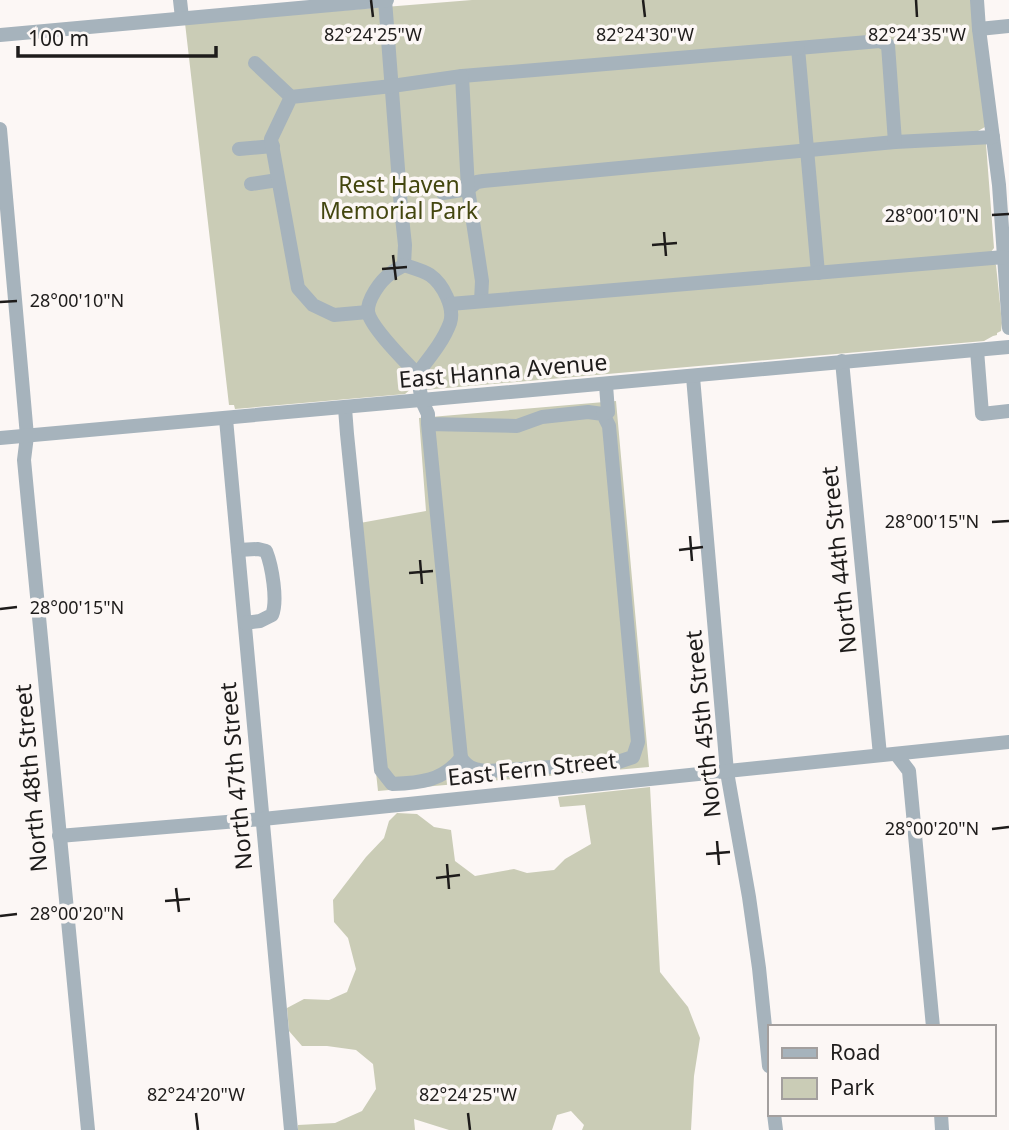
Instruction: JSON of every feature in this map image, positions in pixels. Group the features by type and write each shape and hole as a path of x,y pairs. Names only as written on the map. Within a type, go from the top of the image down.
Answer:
{"street":[{"path":"180,0 182,18"},
{"path":"0,35 386,0 405,245 404,265"},
{"path":"977,0 993,137 1004,184 1004,257 1009,328"},
{"path":"979,29 1009,26"},
{"path":"255,63 291,97 462,76 880,41 888,45 895,142"},
{"path":"798,48 818,273"},
{"path":"462,76 468,190 482,281 481,302"},
{"path":"291,97 271,139 298,288 313,305 334,315 369,312"},
{"name":"North 48th Street","path":"0,130 27,436 24,460 88,1130"},
{"path":"443,193 468,190 477,182 483,181 895,142 993,137"},
{"path":"239,149 273,146"},
{"path":"251,184 278,180"},
{"path":"450,304 1004,257"},
{"path":"404,265 431,276 450,304 451,320 443,337 417,374"},
{"path":"404,265 388,274 379,286 371,299 369,312 377,328 417,374 422,401 428,414 461,758 474,770 615,763 633,757 638,742 609,426 603,414"},
{"name":"East Hanna Avenue","path":"0,438 1009,347"},
{"path":"977,350 982,414 1009,411"},
{"name":"North 44th Street","path":"842,361 880,755"},
{"name":"North 45th Street","path":"693,377 727,772 749,897 768,1056"},
{"path":"428,424 517,426 542,417 578,413 603,414 608,412 607,384"},
{"path":"345,408 382,770 392,784 431,780 452,770 461,758"},
{"name":"North 47th Street","path":"226,419 291,1130"},
{"path":"238,550 266,551 271,570 274,606 272,615 260,621 245,623"},
{"name":"East Fern Street","path":"59,835 263,819 1009,741"},
{"path":"896,754 909,771 933,1025"}],"green space":[{"name":"Rest Haven Memorial Park","path":"472,0 972,0 985,127 978,131 986,144 994,248 990,253 996,265 1001,331 984,341 424,390 423,387 412,388 405,394 235,409 234,405 229,405 185,23"},
{"path":"616,401 649,767 378,791 349,521 360,523 426,511 419,418"},
{"path":"650,787 660,972 688,1007 700,1038 694,1076 691,1130 582,1130 584,1125 571,1111 557,1115 552,1130 449,1130 414,1119 415,1130 298,1130 298,1125 335,1123 362,1111 376,1089 373,1064 356,1050 302,1046 289,1031 287,1008 304,999 329,1000 347,992 356,969 348,938 334,922 333,900 384,838 389,821 397,813 417,814 434,827 451,830 455,861 475,876 514,869 527,873 554,870 565,859 591,844 585,805 560,807 558,797"}]}
